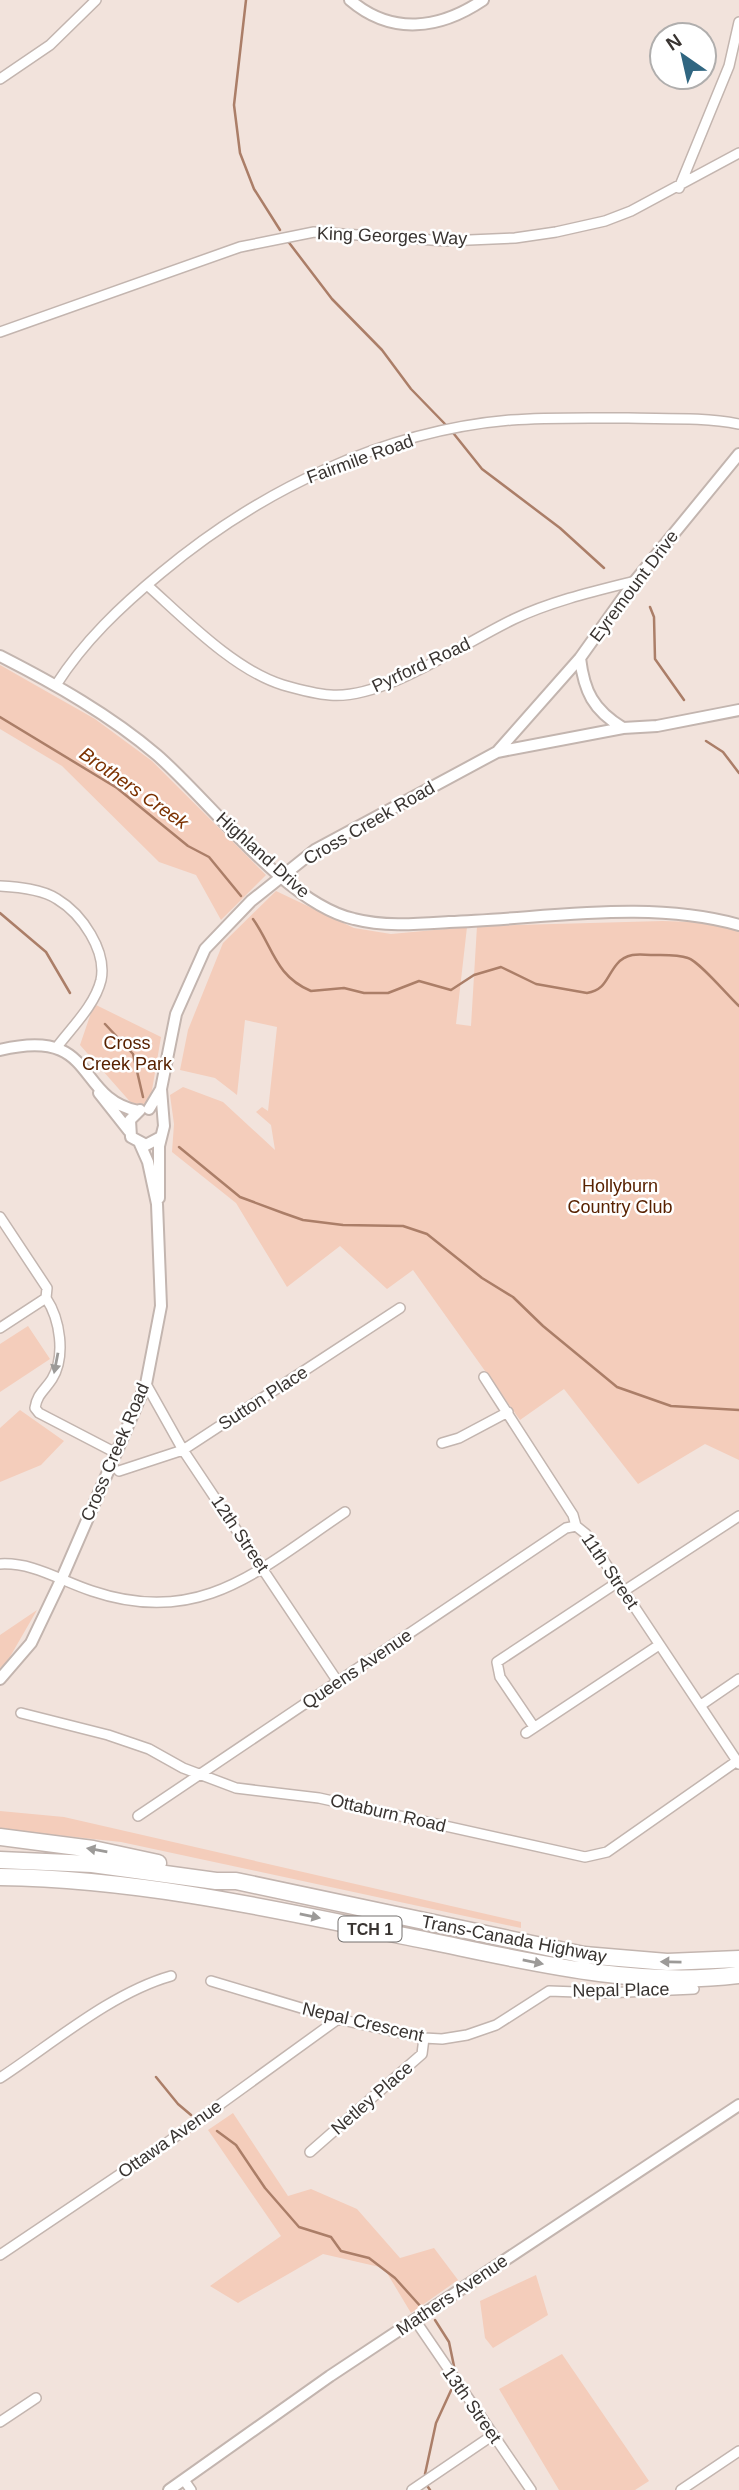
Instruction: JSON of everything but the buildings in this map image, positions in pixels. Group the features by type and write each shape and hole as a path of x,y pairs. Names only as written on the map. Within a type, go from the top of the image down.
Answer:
{"highway":[{"path":"0,1838 93,1849 236,1881"},
{"name":"Trans-Canada Highway","path":"0,1860 92,1864 216,1881 236,1881 575,1953 667,1962 739,1959"},
{"name":"Trans-Canada Highway","path":"0,1877 127,1884 272,1908 582,1971 666,1978 739,1975"},
{"path":"0,1888 88,1889 272,1908"}],"street":[{"path":"0,79 50,45 96,0"},
{"path":"351,0 364,11 404,24 452,20 483,0"},
{"path":"679,188 699,132 729,66 739,22"},
{"name":"King Georges Way","path":"0,332 240,247 277,238 314,232 446,241 514,238 605,221 679,188 739,153"},
{"name":"Fairmile Road","path":"56,685 68,664 110,618 183,555 278,491 332,465 409,440 510,420 609,418 739,424"},
{"name":"Eyremount Drive","path":"622,727 591,702 583,681 580,658 635,581 739,454"},
{"name":"Pyrford Road","path":"147,585 234,659 281,684 331,695 368,690 443,657 515,618 559,602 635,581"},
{"name":"Highland Drive","path":"0,656 56,685 156,755 300,892 353,919 396,924 621,912 704,915 739,925"},
{"name":"Cross Creek Road","path":"497,752 580,658"},
{"path":"622,727 657,726 739,710"},
{"name":"Cross Creek Road","path":"163,1120 164,1106 160,1089 176,1014 205,949 231,920 281,875 336,839 497,752 622,727"},
{"path":"0,886 19,887 57,898 81,923 101,952 101,981 84,1013 57,1047"},
{"path":"0,1049 37,1042 57,1047 81,1064 111,1099 122,1107 143,1110 163,1120 161,1137 152,1144 140,1144 108,1108 92,1078"},
{"name":"Cross Creek Road","path":"143,1110 160,1089"},
{"path":"129,1131 130,1120 143,1110"},
{"name":"Cross Creek Road","path":"157,1204 161,1175 161,1137"},
{"name":"Cross Creek Road","path":"0,1679 31,1643 146,1384 161,1306 157,1204 148,1162 140,1144"},
{"path":"0,1217 47,1288 46,1298 57,1319 58,1351 53,1378 41,1391 35,1408 39,1413 116,1453"},
{"path":"0,1328 46,1298"},
{"name":"Sutton Place","path":"119,1471 183,1450 400,1308"},
{"name":"11th Street","path":"484,1377 576,1526 586,1534 738,1762"},
{"name":"12th Street","path":"146,1384 183,1450 338,1682"},
{"path":"442,1443 459,1438 508,1412"},
{"path":"0,1564 14,1563 92,1591 130,1600 168,1604 205,1598 263,1567 345,1512"},
{"path":"624,1591 739,1516"},
{"name":"Queens Avenue","path":"138,1816 566,1528 576,1526"},
{"path":"534,1727 500,1676 497,1662 618,1582"},
{"path":"526,1733 659,1644"},
{"path":"701,1704 739,1679"},
{"name":"Ottaburn Road","path":"21,1713 108,1735 149,1749 201,1775 236,1788 320,1798 585,1857 607,1853 738,1762"},
{"path":"0,2078 122,1997 148,1983 171,1976"},
{"name":"Nepal Crescent","path":"211,1981 338,2019 424,2038 467,2035 496,2025 549,1991"},
{"name":"Nepal Place","path":"549,1991 605,1993 694,1989"},
{"name":"Ottawa Avenue","path":"0,2255 168,2142 338,2019"},
{"name":"Netley Place","path":"310,2152 422,2054 424,2038"},
{"name":"Mathers Avenue","path":"169,2490 188,2485 415,2320 739,2105"},
{"name":"13th Street","path":"415,2320 531,2490"},
{"path":"0,2422 36,2398"},
{"path":"412,2490 493,2435"},
{"path":"681,2490 739,2451"}],"green space":[{"path":"0,665 95,719 152,761 266,875 221,920 196,875 159,862 62,766 0,729"},
{"name":"Hollyburn Country Club","path":"276,891 354,928 391,934 467,927 456,1024 471,1026 477,926 663,921 727,923 739,928 739,1460 705,1444 638,1484 564,1389 520,1420 413,1270 387,1289 340,1246 287,1287 236,1203 172,1152 174,1124 170,1095 183,1087 223,1102 275,1150 271,1125 256,1112 262,1107 268,1111 277,1027 245,1020 237,1095 215,1078 180,1070 188,1030 223,943"},
{"name":"Cross Creek Park","path":"94,1004 161,1037 150,1102 139,1107 133,1105 80,1045"},
{"path":"28,1326 50,1359 0,1392 0,1344"},
{"path":"20,1410 64,1441 41,1465 0,1482 0,1428"},
{"path":"37,1610 7,1662 0,1668 0,1635"},
{"path":"0,1811 64,1817 521,1922 521,1928 121,1842 0,1829"},
{"path":"233,2113 288,2196 311,2189 357,2209 400,2258 434,2248 458,2280 411,2313 384,2268 323,2254 238,2303 210,2286 281,2236 208,2130"},
{"path":"536,2275 548,2315 493,2348 485,2338 480,2301"},
{"path":"562,2354 649,2481 635,2490 559,2490 499,2389"}],"waterway":[{"path":"246,0 234,105 240,153 254,189 280,230"},
{"path":"287,240 332,299 382,350 411,389 445,424"},
{"path":"454,434 482,469 560,528 604,568"},
{"path":"650,607 654,617 655,659 684,700"},
{"name":"Brothers Creek","path":"0,717 117,788 188,846 209,857 241,896"},
{"path":"706,741 723,752 739,773"},
{"path":"0,913 46,952 70,993"},
{"name":"Brothers Creek","path":"253,919 282,969 299,985 311,991 344,988 364,993 388,993 419,981 451,990 474,975 501,967 536,984 587,993 602,986 617,964 628,956 670,955 693,961 739,1006"},
{"path":"105,1024 133,1054 143,1097"},
{"path":"179,1147 240,1197 283,1213 303,1220 343,1225 403,1226 427,1234 482,1278 513,1297 543,1326 617,1387 671,1406 739,1410"},
{"path":"156,2077 178,2104 191,2115"},
{"path":"217,2131 236,2145 265,2188 299,2227 331,2237 341,2251 369,2258 395,2278 422,2308"},
{"path":"435,2320 449,2342 455,2371"},
{"path":"425,2474 436,2423 453,2386"}]}
